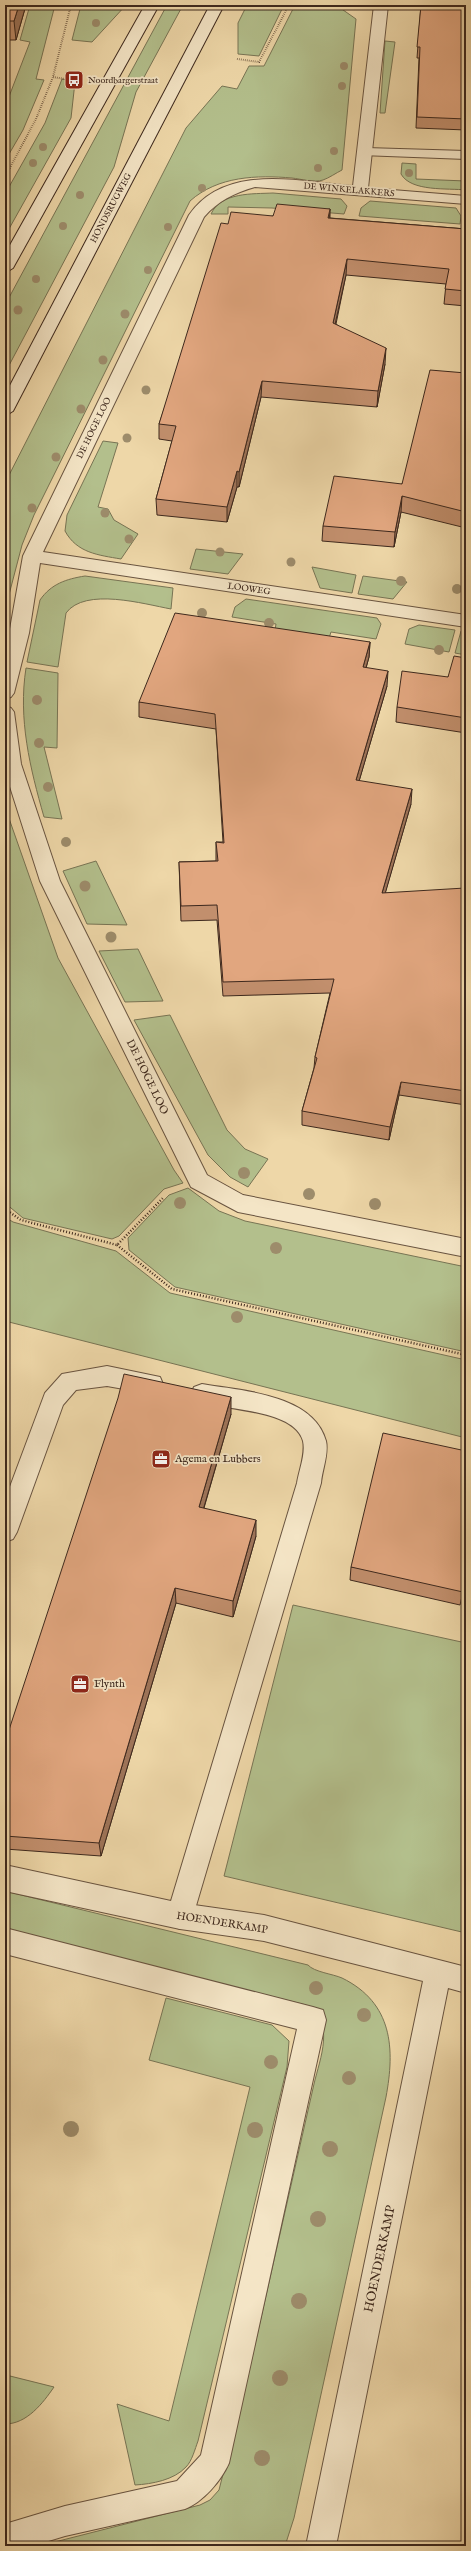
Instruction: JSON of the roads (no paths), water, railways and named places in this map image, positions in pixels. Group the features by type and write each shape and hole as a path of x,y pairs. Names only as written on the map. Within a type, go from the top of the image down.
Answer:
{"street":[{"path":"5,268 152,5"},
{"name":"HONDSRUGWEG","path":"5,411 217,5"},
{"path":"360,191 366,152 381,5"},
{"path":"366,152 466,155"},
{"name":"DE WINKELAKKERS","path":"232,189 255,183 466,200"},
{"name":"DE HOGE LOO","path":"5,693 20,633 32,556 197,215 211,199 232,189"},
{"name":"LOOWEG","path":"32,556 466,621"},
{"name":"DE HOGE LOO","path":"5,712 12,764 50,881 199,1181 238,1204 466,1248"},
{"path":"5,1532 53,1400 70,1381 87,1377 107,1376 284,1410 309,1426 315,1442 309,1483 180,1916"},
{"name":"HOENDERKAMP","path":"5,1878 180,1916 264,1928 466,1980"},
{"path":"5,1942 313,2020 214,2462 185,2494 65,2521 5,2539"},
{"name":"HOENDERKAMP","path":"321,2546 438,1972"}],"place":[{"name":"Noordbargerstraat","path":"74,80"},
{"name":"Agema en Lubbers","path":"161,1459"},
{"name":"Flynth","path":"80,1684"}]}
